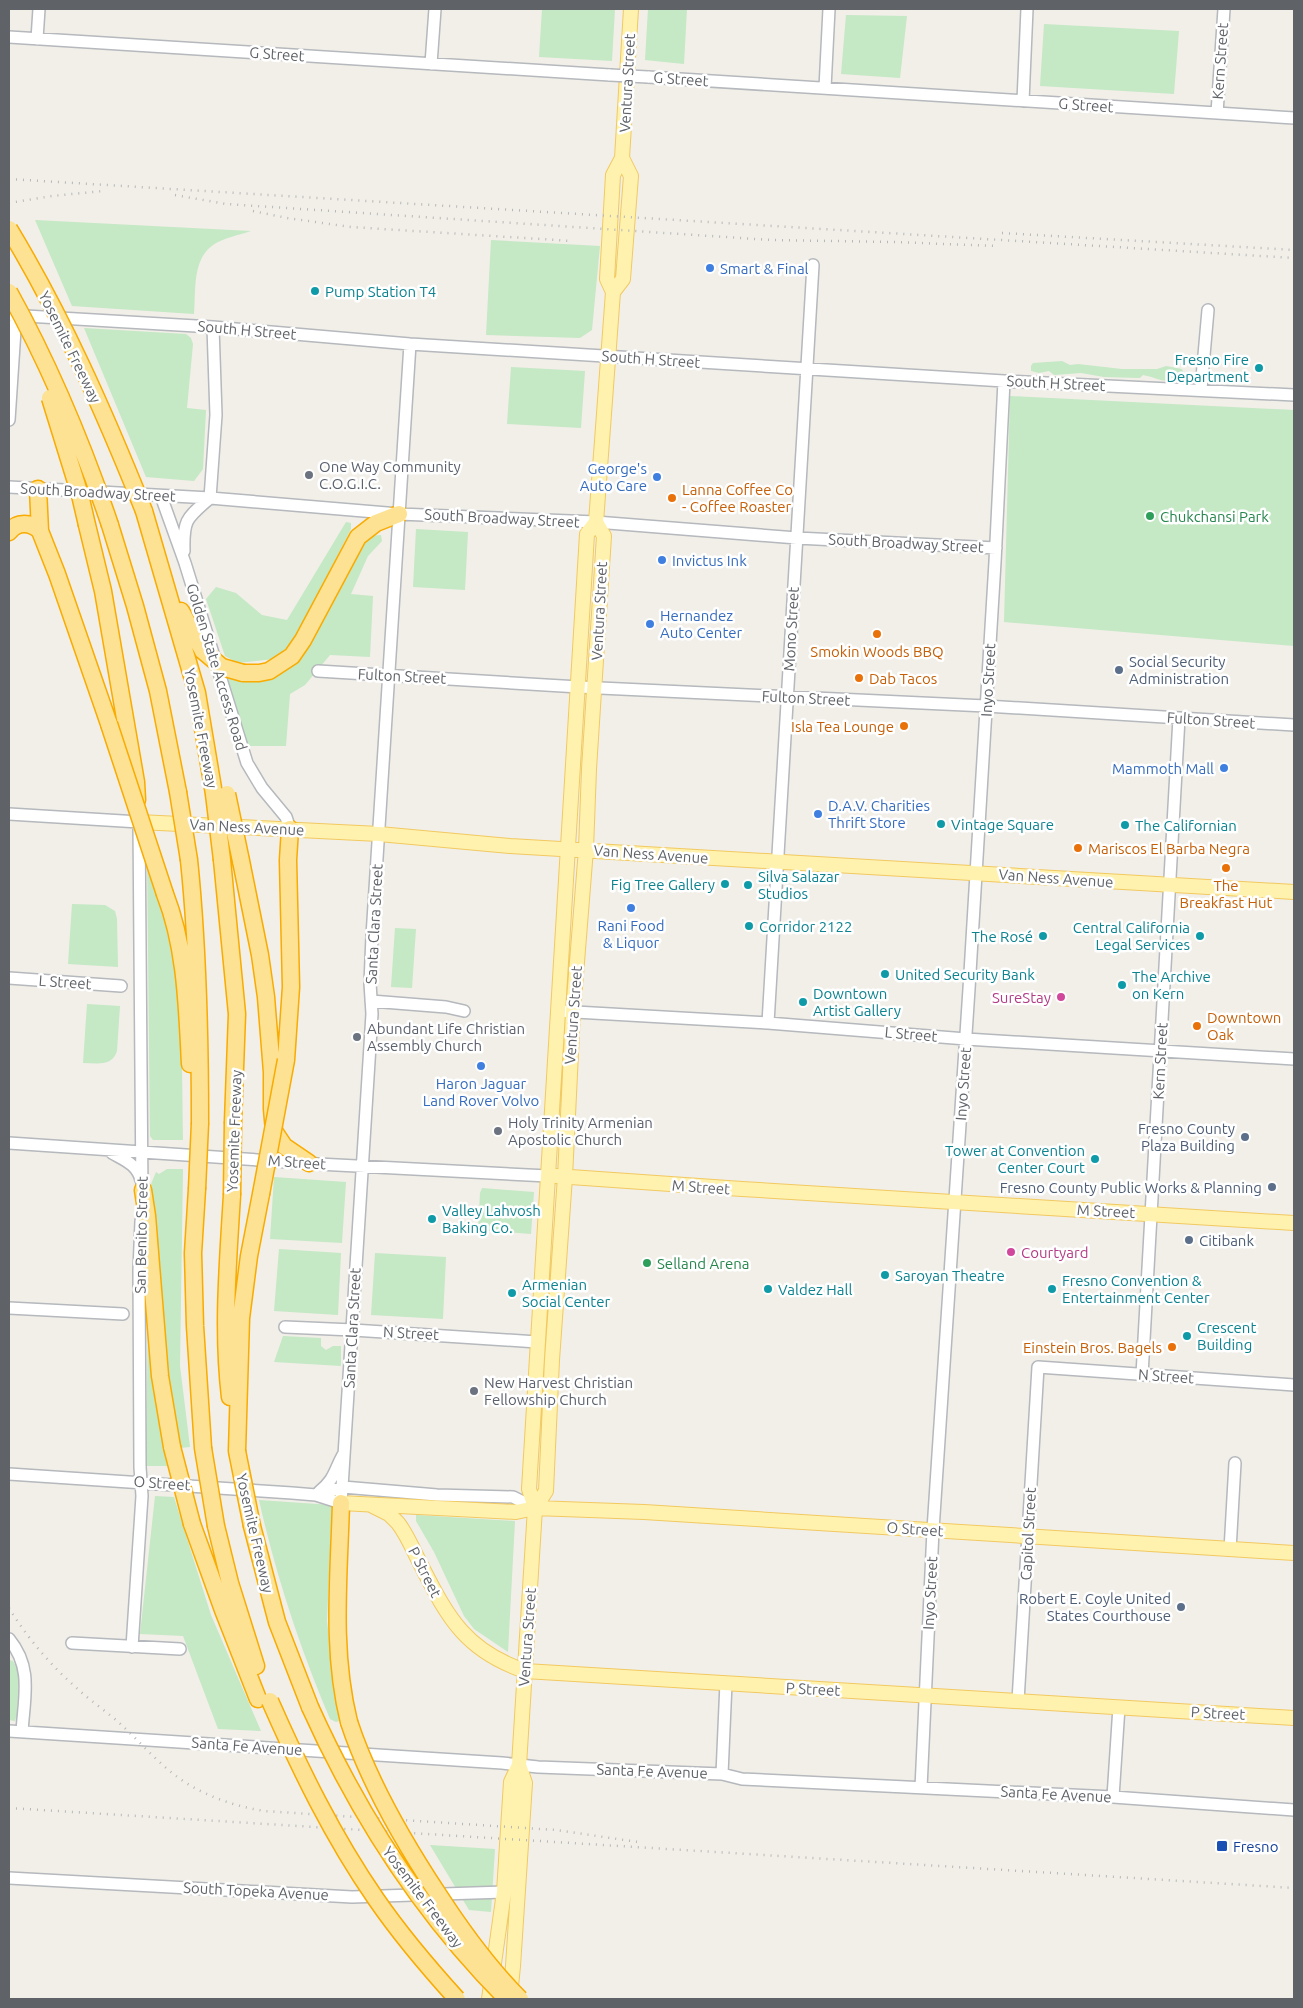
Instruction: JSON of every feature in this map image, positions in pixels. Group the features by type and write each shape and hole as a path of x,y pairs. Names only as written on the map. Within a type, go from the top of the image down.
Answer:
{"highway":[{"name":"Yosemite Freeway","path":"9,229 43,290 82,369 144,511 160,572 182,635 220,794 222,860 237,1014 232,1195 226,1319 227,1369 237,1451 252,1526 277,1622 310,1707 343,1776 388,1853 445,1930 508,1999"},
{"name":"Yosemite Freeway","path":"9,292 30,333 77,438 110,525 135,606 158,691 178,792 189,860 194,908 200,1018 200,1123 193,1252 194,1326 203,1448 216,1526 264,1700"},
{"path":"30,333 80,496 104,591 136,782 139,822"},
{"path":"38,489 40,531 57,574 109,724 176,931 185,980 190,1065 200,1123"},
{"path":"160,572 203,650 222,667 242,674 259,674 269,671 292,656 303,640 358,538 376,523 398,514"},
{"path":"9,532 16,526 24,524 35,526 40,531"},
{"path":"220,794 241,861 260,954 266,997 272,1072 274,1131 284,1146 309,1163"},
{"path":"237,1451 241,1318 249,1256 286,1060 290,1003 288,860 290,829"},
{"path":"143,1190 147,1216 160,1376 172,1447 192,1524 223,1610 264,1700 300,1787 318,1816 343,1847 376,1899 457,1999"},
{"path":"342,1495 337,1642 340,1682 349,1722 375,1785 425,1874 473,1944 520,1999"}],"main road":[{"name":"Ventura Street","path":"488,1999 504,1892 511,1782 519,1765 535,1508 529,1488 537,1342 587,534 596,522 613,292 606,278 613,175 622,158 631,9"},
{"name":"Ventura Street","path":"535,1508 546,1491 552,1360 565,1177 572,1012 586,849 604,536 596,522"},
{"name":"Van Ness Avenue","path":"139,822 379,834 510,846 1294,892"},
{"name":"M Street","path":"548,1176 1294,1223"},
{"name":"O Street","path":"342,1495 371,1504 516,1512 535,1508 644,1512 1294,1553"},
{"name":"P Street","path":"371,1504 389,1514 404,1530 445,1610 458,1628 477,1647 494,1658 525,1671 1294,1718"},
{"name":"P Street","path":"404,1530 402,1521 409,1506"},
{"name":"Ventura Street","path":"508,1999 513,1966 525,1783 519,1765"}],"street":[{"path":"37,39 39,9"},
{"path":"431,64 435,9"},
{"path":"825,88 829,9"},
{"path":"1023,101 1027,9"},
{"name":"Kern Street","path":"1217,113 1224,9"},
{"name":"G Street","path":"9,37 1294,118"},
{"name":"Mono Street","path":"768,1023 813,265"},
{"path":"1201,389 1208,310"},
{"path":"9,420 12,315"},
{"name":"South H Street","path":"12,315 213,327 410,344 807,369 1294,395"},
{"path":"185,563 184,526 194,512 210,498 216,415 213,327"},
{"name":"Santa Clara Street","path":"342,1495 345,1468 343,1455 364,1166 372,1014 370,983 410,344"},
{"name":"Inyo Street","path":"921,1788 933,1530 956,1203 996,548 1004,380"},
{"name":"South Broadway Street","path":"9,487 210,498 398,514 596,522 797,538 996,548"},
{"name":"Golden State Access Road","path":"161,496 185,563 247,762 262,788 286,817 290,829"},
{"name":"Fulton Street","path":"318,671 579,687 986,706 1294,725"},
{"name":"Kern Street","path":"1142,1375 1179,718"},
{"name":"Van Ness Avenue","path":"9,814 139,822"},
{"name":"San Benito Street","path":"132,1647 142,1496 140,1482 139,1270 143,1190 141,1152 139,822"},
{"name":"L Street","path":"9,978 122,986"},
{"path":"371,1001 446,1007 464,1011"},
{"name":"L Street","path":"558,1011 768,1023 966,1039 1294,1059"},
{"name":"M Street","path":"9,1143 309,1163 548,1176"},
{"name":"M Street","path":"109,1150 124,1158 137,1170 143,1190"},
{"path":"9,1308 123,1314"},
{"name":"N Street","path":"285,1327 537,1342"},
{"name":"N Street","path":"1038,1367 1294,1386"},
{"name":"Capitol Street","path":"1018,1701 1038,1367"},
{"path":"316,1495 333,1479 343,1455"},
{"path":"1230,1550 1235,1464"},
{"name":"O Street","path":"9,1474 316,1495 513,1497 535,1508"},
{"name":"O Street","path":"316,1495 342,1495"},
{"path":"9,1639 19,1653 25,1669 22,1732"},
{"path":"72,1643 180,1649"},
{"path":"722,1774 726,1683"},
{"path":"1114,1797 1120,1707"},
{"name":"Santa Fe Avenue","path":"9,1731 519,1765 722,1774 742,1778 1114,1797 1294,1810"},
{"name":"South Topeka Avenue","path":"9,1878 352,1897 504,1892"}],"green space":[{"path":"542,9 615,9 612,61 539,57"},
{"path":"648,9 687,9 684,64 645,60"},
{"path":"846,15 907,16 900,78 841,74"},
{"path":"1044,24 1179,31 1174,94 1040,86"},
{"path":"35,220 251,231 221,240 206,251 201,259 196,276 194,314 72,306"},
{"path":"491,240 600,246 592,330 580,338 486,335"},
{"path":"84,328 186,334 191,338 193,344 187,408 206,410 203,469 194,481 146,477"},
{"path":"1062,361 1070,365 1078,364 1122,369 1157,369 1166,366 1182,369 1183,372 1182,378 1173,381 1143,375 1140,378 1104,377 1081,373 1054,375 1049,371 1039,373 1031,371 1033,363"},
{"path":"511,367 585,371 581,428 507,424"},
{"name":"Chukchansi Park","path":"1010,396 1294,410 1294,646 1004,622"},
{"path":"346,522 351,523 351,529 293,642 274,659 238,663 225,656 206,599 216,587 236,593 262,615 287,620"},
{"path":"416,529 468,532 465,590 413,587"},
{"path":"381,535 382,541 368,556 351,594 373,596 370,657 330,655 305,685 290,694 286,746 245,746 228,678 276,675 368,536"},
{"path":"147,856 167,932 176,979 181,1039 183,1140 153,1140 150,1136"},
{"path":"72,904 105,905 115,911 117,919 118,967 68,964"},
{"path":"395,928 416,929 412,988 391,987"},
{"path":"87,1004 120,1006 117,1051 112,1060 108,1062 83,1063"},
{"path":"167,1169 183,1169 180,1366 190,1447 180,1448 162,1343 151,1184 156,1172 159,1174"},
{"path":"274,1177 346,1182 342,1243 270,1239"},
{"path":"482,1188 534,1192 531,1234 478,1230 480,1193"},
{"path":"279,1249 341,1253 338,1315 274,1311"},
{"path":"375,1253 446,1257 443,1319 371,1315"},
{"path":"148,1307 152,1370 167,1466 146,1466"},
{"path":"283,1336 321,1338 321,1346 326,1350 333,1346 341,1346 341,1366 274,1362"},
{"path":"155,1496 174,1497 211,1615 261,1731 218,1729 183,1636 140,1634"},
{"path":"259,1500 332,1505 327,1621 334,1683 343,1720 336,1722 330,1719 309,1666 281,1584"},
{"path":"416,1515 515,1521 508,1652 474,1629 464,1616 434,1552 416,1521"},
{"path":"9,1660 13,1661 19,1672 17,1715 15,1721 9,1720"},
{"path":"430,1845 495,1849 491,1912 469,1910"}],"railway":[{"path":"9,179 1294,258"},
{"path":"9,203 103,191"},
{"path":"175,195 226,204 771,240 997,246"},
{"path":"253,211 351,227 572,241"},
{"path":"1002,233 1294,250"},
{"path":"9,1608 32,1642 70,1682 116,1720 176,1776 187,1784 224,1801 264,1811 556,1830 638,1842"},
{"path":"9,1808 1294,1888"}],"place":[{"name":"Smart & Final","path":"710,268"},
{"name":"Pump Station T4","path":"315,291"},
{"name":"Fresno Fire Department","path":"1259,368"},
{"name":"One Way Community C.O.G.I.C.","path":"309,475"},
{"name":"George's Auto Care","path":"657,477"},
{"name":"Lanna Coffee Co - Coffee Roaster","path":"672,498"},
{"name":"Chukchansi Park","path":"1150,516"},
{"name":"Invictus Ink","path":"662,560"},
{"name":"Hernandez Auto Center","path":"650,624"},
{"name":"Smokin Woods BBQ","path":"877,634"},
{"name":"Social Security Administration","path":"1119,670"},
{"name":"Dab Tacos","path":"859,678"},
{"name":"Isla Tea Lounge","path":"904,726"},
{"name":"Mammoth Mall","path":"1224,768"},
{"name":"D.A.V. Charities Thrift Store","path":"818,814"},
{"name":"Vintage Square","path":"941,824"},
{"name":"The Californian","path":"1125,825"},
{"name":"Mariscos El Barba Negra","path":"1078,848"},
{"name":"The Breakfast Hut","path":"1226,868"},
{"name":"Fig Tree Gallery","path":"725,884"},
{"name":"Silva Salazar Studios","path":"748,885"},
{"name":"Rani Food & Liquor","path":"631,908"},
{"name":"Corridor 2122","path":"749,926"},
{"name":"The Rosé","path":"1043,936"},
{"name":"Central California Legal Services","path":"1200,936"},
{"name":"United Security Bank","path":"885,974"},
{"name":"The Archive on Kern","path":"1122,985"},
{"name":"SureStay","path":"1061,997"},
{"name":"Downtown Artist Gallery","path":"803,1002"},
{"name":"Downtown Oak","path":"1197,1026"},
{"name":"Abundant Life Christian Assembly Church","path":"357,1037"},
{"name":"Haron Jaguar Land Rover Volvo","path":"481,1066"},
{"name":"Holy Trinity Armenian Apostolic Church","path":"498,1131"},
{"name":"Fresno County Plaza Building","path":"1245,1137"},
{"name":"Tower at Convention Center Court","path":"1095,1159"},
{"name":"Fresno County Public Works & Planning","path":"1272,1187"},
{"name":"Valley Lahvosh Baking Co.","path":"432,1219"},
{"name":"Citibank","path":"1189,1240"},
{"name":"Courtyard","path":"1011,1252"},
{"name":"Selland Arena","path":"647,1263"},
{"name":"Saroyan Theatre","path":"885,1275"},
{"name":"Valdez Hall","path":"768,1289"},
{"name":"Fresno Convention & Entertainment Center","path":"1052,1289"},
{"name":"Armenian Social Center","path":"512,1293"},
{"name":"Crescent Building","path":"1187,1336"},
{"name":"Einstein Bros. Bagels","path":"1172,1347"},
{"name":"New Harvest Christian Fellowship Church","path":"474,1391"},
{"name":"Robert E. Coyle United States Courthouse","path":"1181,1607"},
{"name":"Fresno","path":"1222,1846"}]}
